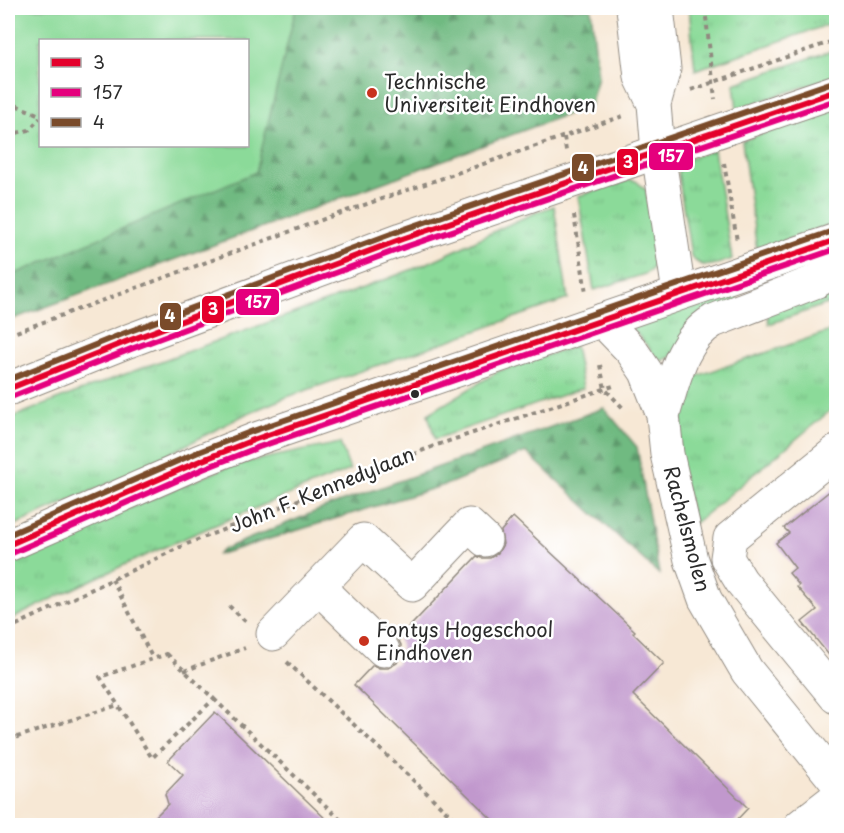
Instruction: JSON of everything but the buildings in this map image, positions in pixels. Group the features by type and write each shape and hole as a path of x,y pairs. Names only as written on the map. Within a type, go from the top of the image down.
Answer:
{"main road":[{"path":"633,8 641,77 654,104"},
{"path":"657,8 664,69 654,104 658,152 679,293"},
{"path":"8,389 128,341 402,239 837,91"},
{"path":"8,545 200,460 256,439 837,240"},
{"name":"Rachelsmolen","path":"663,415 680,361 701,328 721,317 817,281 837,270"},
{"name":"Rachelsmolen","path":"602,320 631,350 646,372 663,415 667,454 691,560 705,599 747,671 837,781"},
{"path":"837,452 730,538 727,558 741,581 837,697"},
{"path":"268,637 363,540 420,593 469,525 485,540"},
{"path":"318,587 383,650"},
{"path":"800,825 837,798"}],"path":[{"path":"705,8 713,82 741,271"},
{"path":"692,89 837,40"},
{"path":"8,102 39,116"},
{"path":"8,135 29,130 39,117"},
{"path":"8,335 335,215 622,117"},
{"name":"John F. Kennedylaan","path":"8,629 187,544 434,446 605,389 646,372"},
{"path":"112,579 153,659"},
{"path":"230,606 268,637 462,825"},
{"path":"184,671 256,644 268,637"},
{"path":"214,699 152,758 100,677 166,654 214,699 347,825"},
{"path":"8,740 119,705"}],"green space":[{"path":"8,8 296,8 256,172 8,277"},
{"name":"Technische Universiteit Eindhoven","path":"272,8 591,8 598,77 590,106 8,321 8,179 39,147 249,147"},
{"path":"689,8 836,8 836,22 695,70"},
{"path":"836,49 836,76 737,109 734,84"},
{"path":"836,108 836,223 757,250 742,141"},
{"path":"714,150 732,259 705,265 695,261 691,256 678,173 687,160"},
{"path":"629,180 636,181 646,190 657,260 651,270 645,274 594,290 578,196"},
{"path":"554,206 568,299 287,397 246,414 132,473 8,528 8,419 413,269 518,220"},
{"path":"836,281 836,301 769,324 767,311"},
{"path":"736,290 738,303 671,357 657,362 650,349 630,326"},
{"path":"836,329 836,406 694,524 678,456 682,417 691,378"},
{"path":"575,346 583,388 435,439 428,414 499,371"},
{"path":"604,408 637,447 659,574 526,452 448,484 217,555 224,549 329,506"},
{"path":"340,443 350,470 177,541 8,621 8,561 232,465"}],"transit line":[{"name":"4","path":"8,380 125,333 399,231 833,82"},
{"name":"3","path":"8,389 128,341 402,239 836,91"},
{"name":"157","path":"11,397 131,349 405,247 836,100"},
{"name":"4","path":"8,535 196,453 253,431 833,231"},
{"name":"3","path":"8,545 256,439 836,240"},
{"name":"157","path":"12,553 203,469 259,447 836,249"}],"place":[{"name":"Technische Universiteit Eindhoven","path":"372,93"},
{"name":"Fontys Hogeschool Eindhoven","path":"364,641"}]}
